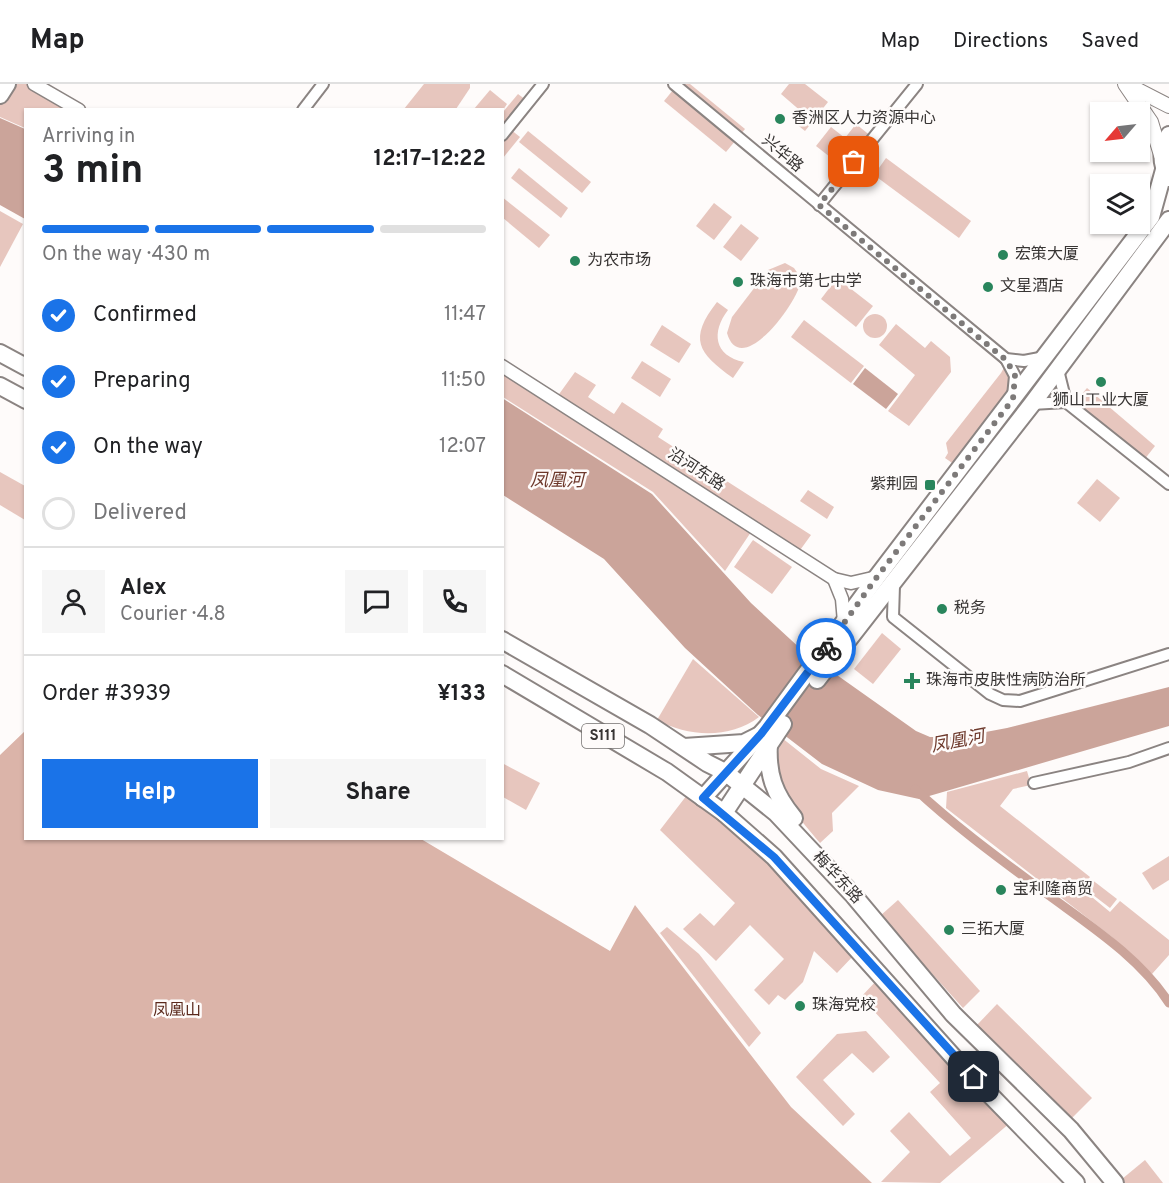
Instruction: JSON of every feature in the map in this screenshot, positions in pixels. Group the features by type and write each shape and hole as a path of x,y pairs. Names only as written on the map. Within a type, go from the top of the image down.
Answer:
{"main road":[{"path":"0,94 6,84"},
{"path":"1126,84 1169,106"},
{"path":"1126,84 1151,122 1165,168"},
{"path":"825,661 844,622 861,598 1150,217 1165,168 1169,135"},
{"path":"703,798 725,772 768,735 825,661 894,585 1169,220"},
{"path":"0,353 24,367"},
{"path":"0,386 24,399"},
{"name":"梅华东路","path":"504,641 725,772 776,813 836,877 953,1014 1071,1130 1115,1183"},
{"name":"梅华东路","path":"504,675 667,772 724,813 774,857 957,1061 1076,1183"},
{"path":"684,747 744,743 768,735"},
{"path":"724,813 744,785 768,735"},
{"path":"768,735 768,759 774,792 812,839 836,877"}],"street":[{"path":"34,84 76,108"},
{"path":"305,108 323,84"},
{"path":"504,133 543,84"},
{"name":"兴华路","path":"674,84 1006,360"},
{"path":"819,205 917,84"},
{"path":"1006,360 1024,361 1045,357"},
{"path":"1006,360 1015,375 1013,399"},
{"name":"沿河东路","path":"504,367 834,579 875,608"},
{"path":"1058,370 1066,402 1169,484"},
{"path":"1032,404 1066,402"},
{"path":"834,579 851,583 877,577"},
{"path":"834,579 842,599 844,622"},
{"path":"893,617 894,585"},
{"path":"875,608 893,617 990,694 1003,700 1020,701 1169,654"},
{"path":"1034,783 1130,762 1169,748"}],"shaded area":[{"path":"9,84 30,84 72,108 24,108 24,128 0,117 0,98"},
{"path":"424,84 470,84 470,88 457,108 405,108"},
{"path":"678,84 690,84 745,129 726,152 664,101"},
{"path":"789,84 805,84 828,102 805,131 795,123 803,113 781,94"},
{"path":"490,90 507,104 504,108 475,108"},
{"path":"518,94 526,100 504,128 504,111"},
{"path":"856,124 872,137 860,152 844,140 830,157 816,146 831,127 845,138"},
{"path":"510,129 520,137 504,157 504,138"},
{"path":"528,131 591,182 582,193 519,142"},
{"path":"886,158 971,221 959,238 874,175"},
{"path":"519,168 568,208 561,218 511,178"},
{"path":"504,199 550,235 539,248 504,219"},
{"path":"714,203 732,217 714,240 696,226"},
{"path":"0,211 23,224 0,267"},
{"path":"741,224 759,238 741,261 723,247"},
{"path":"785,263 794,268 801,278 792,301 770,331 757,342 745,348 734,345 727,333 732,317 768,270"},
{"path":"837,278 873,306 856,327 821,299"},
{"path":"717,302 728,310 719,327 718,342 721,349 734,359 744,362 733,378 712,361 701,344 702,326"},
{"path":"875,314 880,315 886,321 886,331 880,337 875,338 870,337 864,331 863,326 864,321 870,315"},
{"path":"804,320 864,366 851,383 791,337"},
{"path":"896,324 925,348 931,341 950,357 951,372 909,426 888,411 915,375 879,345"},
{"path":"662,325 691,344 679,363 650,345"},
{"path":"642,361 671,379 660,397 631,378"},
{"path":"1006,364 1012,376 1011,398 958,467 945,458 948,453 946,443"},
{"path":"504,369 753,529 725,571 653,492 504,398"},
{"path":"575,372 596,385 588,397 614,414 622,402 663,429 658,437 811,535 798,553 557,397"},
{"path":"1087,388 1155,446 1144,460 1075,402"},
{"path":"0,472 24,485 24,519 0,505"},
{"path":"1097,479 1120,498 1100,522 1077,503"},
{"path":"808,490 834,507 827,519 800,501"},
{"path":"753,540 792,567 772,594 734,567"},
{"path":"882,633 901,649 873,684 854,669"},
{"path":"693,659 759,717 735,729 709,733 682,730 657,720"},
{"path":"782,738 821,769 859,786 832,813 833,831 820,843 791,807 779,783 777,769"},
{"path":"504,764 540,783 526,810 504,798"},
{"path":"1027,771 1031,785 1013,789 1000,806 1090,877 1081,888 1110,912 1120,901 1169,940 1169,955 1152,974 1112,937 946,808 947,792"},
{"path":"687,795 722,817 855,954 837,973 814,951 803,982 785,1000 778,995 769,1005 754,990 784,959 750,925 716,961 683,929 700,913 714,926 735,903 660,830"},
{"path":"1169,856 1169,880 1153,890 1142,873"},
{"path":"1091,879 1117,899 1110,908 1084,888"},
{"path":"898,900 980,991 963,1008 880,916"},
{"path":"667,927 699,954 761,1033 749,1047 660,933"},
{"path":"878,979 1011,1122 940,1183 881,1182 910,1152 890,1131 909,1112 950,1156 971,1138 930,1092 940,1083 861,997"},
{"path":"997,1004 1092,1098 1071,1119 977,1025"},
{"path":"866,1031 890,1057 873,1073 852,1053 823,1080 855,1114 843,1126 796,1077 837,1034"},
{"path":"1145,1160 1163,1183 1125,1183 1122,1179"}],"green space":[{"name":"凤凰山","path":"24,732 24,840 423,840 610,951 635,905 791,1107 872,1183 0,1183 0,755"}],"water":[{"path":"0,118 24,129 24,218 0,205"},
{"path":"865,368 898,394 886,409 853,384"},
{"name":"凤凰河","path":"504,399 652,494 751,603 803,651 916,731 930,737 959,737 1007,728 1169,687 1169,726 919,799 878,790 822,764 758,715 685,648 604,559 504,496"}],"waterway":[{"path":"915,789 982,845 1115,945 1145,972 1169,1003"}],"way so far":[{"path":"826,648 877,577 1013,399 1015,375 1006,360 819,205 854,162"}],"place":[{"name":"香洲区人力资源中心","path":"780,119"},
{"name":"宏策大厦","path":"1003,255"},
{"name":"为农市场","path":"575,261"},
{"name":"珠海市第七中学","path":"738,282"},
{"name":"文星酒店","path":"988,287"},
{"name":"狮山工业大厦","path":"1101,382"},
{"name":"紫荆园","path":"930,485"},
{"name":"税务","path":"942,609"},
{"name":"珠海市皮肤性病防治所","path":"912,681"},
{"name":"宝利隆商贸","path":"1001,890"},
{"name":"三拓大厦","path":"949,930"},
{"name":"珠海党校","path":"800,1006"}],"route":[{"path":"826,648 761,734 703,798 724,813 774,857 957,1061 974,1077"}]}
